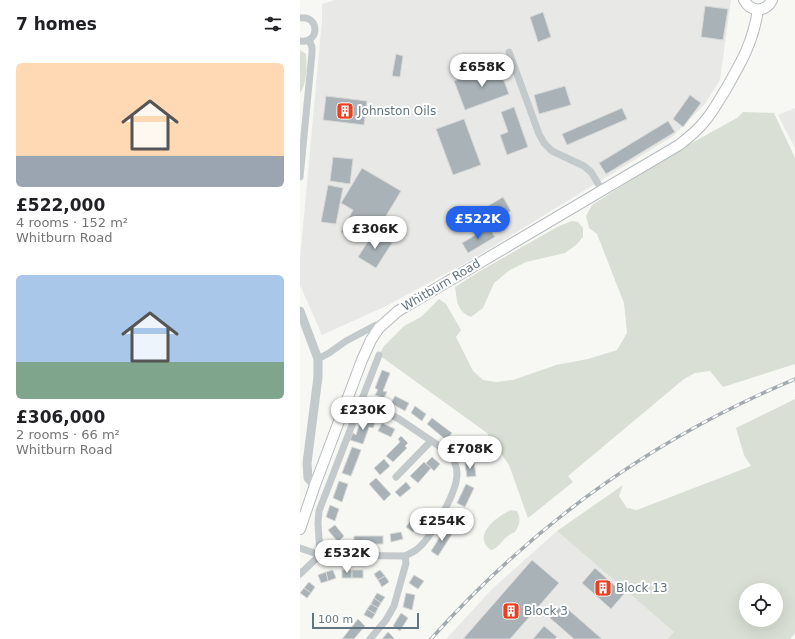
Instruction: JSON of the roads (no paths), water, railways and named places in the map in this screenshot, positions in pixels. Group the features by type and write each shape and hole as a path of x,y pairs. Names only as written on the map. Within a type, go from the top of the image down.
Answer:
{"main road":[{"path":"744,0 751,8 758,10 770,5 772,0"},
{"name":"Whitburn Road","path":"300,530 315,485 362,360 371,340 379,328 398,311 679,145 704,122 713,110 749,46 755,28 758,10"}],"street":[{"path":"300,18 308,19 314,25 315,33 309,40 300,41"},
{"path":"300,177 312,53 312,47 309,40"},
{"path":"509,52 544,144 552,151 584,166 591,172 602,190"},
{"path":"300,311 318,359 318,377 307,463 308,478 315,485"},
{"path":"318,359 346,341 376,325 379,328"},
{"path":"320,555 318,523 319,511 379,355"},
{"path":"300,548 320,555 405,556 417,549 438,523 448,504 457,476 454,458 448,452 399,419 361,400"},
{"path":"396,477 431,441"},
{"path":"300,574 320,555"},
{"path":"370,639 386,620 394,606 406,563 405,556"}],"railway":[{"path":"431,639 470,597 511,558 598,488 644,457 692,429 795,379"}],"place":[{"name":"Johnston Oils","path":"345,111"},
{"name":"Block 13","path":"603,588"},
{"name":"Block 3","path":"511,611"}]}
